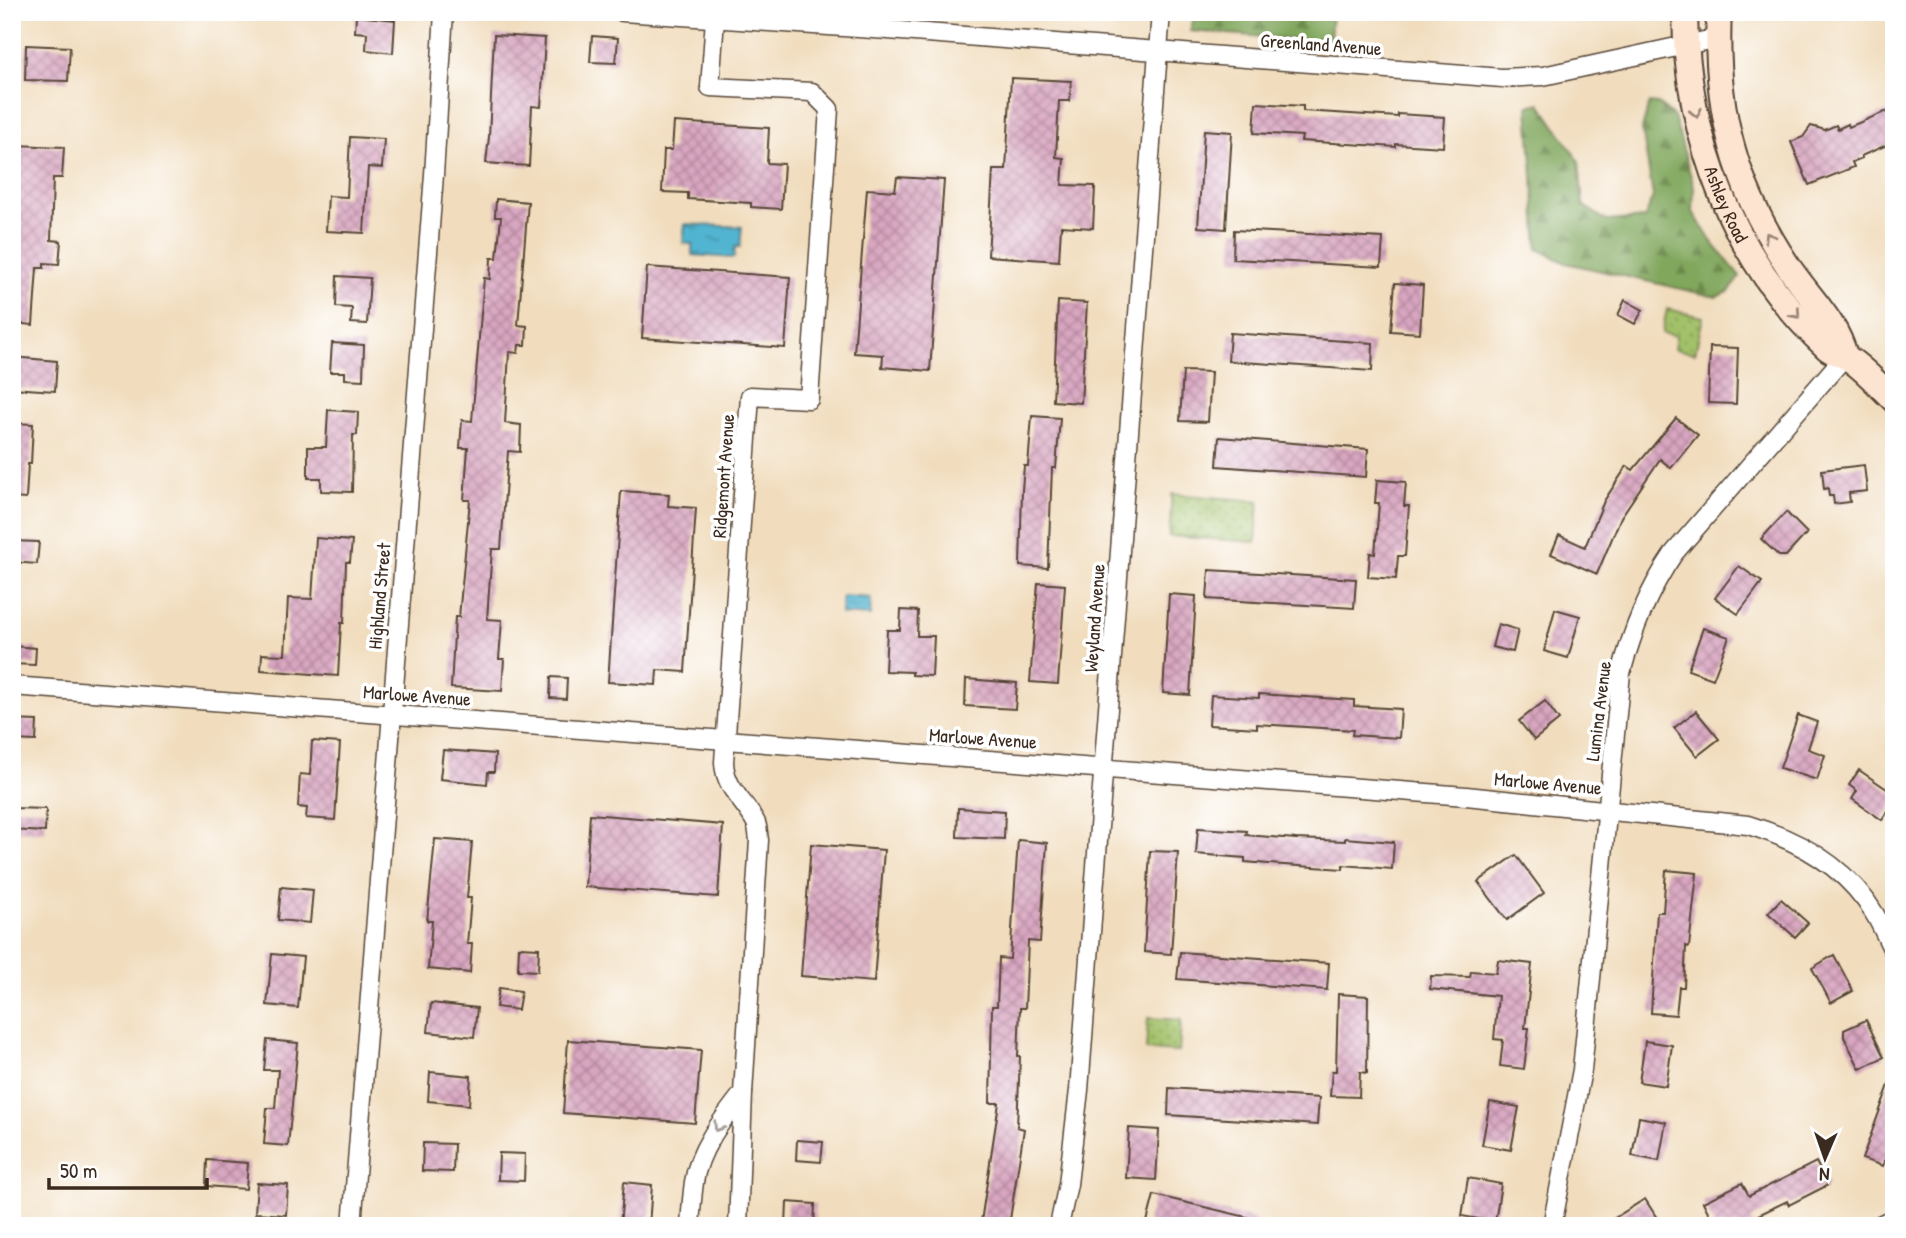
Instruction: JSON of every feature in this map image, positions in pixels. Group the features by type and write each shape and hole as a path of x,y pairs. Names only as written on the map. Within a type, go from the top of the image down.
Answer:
{"street":[{"name":"Highland Street","path":"352,1226 434,175 444,12"},
{"name":"Greenland Avenue","path":"623,12 1502,78 1544,76 1718,38"},
{"name":"Weyland Avenue","path":"1059,1226 1068,1184 1079,1090 1161,12"},
{"name":"Ashley Road","path":"1685,12 1686,46 1698,125 1713,176 1737,230 1760,270 1829,351 1845,356 1894,400"},
{"name":"Ashley Road","path":"1719,12 1720,84 1724,114 1742,181 1768,235 1835,331 1845,356"},
{"name":"Ridgemont Avenue","path":"715,19 710,87 812,92 829,109 809,399 750,396 724,772 733,792 757,824 759,841 738,1226"},
{"name":"Lumina Avenue","path":"1552,1226 1582,1069 1621,673 1638,616 1657,578 1674,553 1845,356"},
{"name":"Marlowe Avenue","path":"12,686 1104,768 1608,810 1748,825 1801,845 1840,872 1864,898 1894,952"},
{"path":"690,1226 694,1181 704,1153 717,1127 744,1090"},
{"path":"1878,1226 1894,1218"}],"green space":[{"path":"1196,12 1332,12 1330,42 1190,31"},
{"path":"1540,103 1579,161 1583,205 1607,221 1645,218 1653,196 1642,129 1649,103 1658,104 1674,117 1694,187 1693,212 1711,241 1740,276 1729,292 1716,297 1566,263 1538,249 1528,106"},
{"path":"1667,309 1703,317 1695,353 1674,349 1676,336 1662,333"},
{"path":"1172,494 1259,501 1256,542 1169,536"},
{"path":"1148,1018 1181,1020 1179,1052 1146,1050"}],"water":[{"path":"685,224 742,227 740,247 735,247 734,258 692,255 692,244 683,243"},
{"path":"842,596 871,598 870,616 841,614"}],"building":[{"path":"356,16 395,20 393,53 366,50 367,33 355,32"},
{"path":"494,35 545,38 541,107 532,106 529,166 486,163"},
{"path":"592,36 618,38 616,63 590,62"},
{"path":"26,45 70,47 68,81 25,80"},
{"path":"1011,78 1071,81 1070,101 1059,101 1056,157 1064,158 1062,185 1095,186 1093,228 1061,226 1059,261 988,256 993,170 1006,170"},
{"path":"1256,103 1303,106 1303,111 1445,117 1443,147 1301,141 1302,136 1254,133"},
{"path":"1887,111 1894,128 1894,142 1861,156 1862,158 1852,162 1854,167 1809,185 1791,142 1803,137 1811,126 1825,130 1836,125 1838,129 1848,124 1849,127"},
{"path":"674,122 769,128 767,163 784,164 781,209 751,207 751,203 688,199 688,193 662,192 664,150 672,150"},
{"path":"1204,130 1232,132 1226,229 1198,227"},
{"path":"350,137 384,139 382,168 368,167 364,233 326,231 328,196 347,197"},
{"path":"15,145 64,147 62,178 53,178 51,240 61,241 59,264 44,263 44,268 37,268 33,325 12,323"},
{"path":"897,177 944,180 930,371 882,367 883,355 854,353 867,189 895,191"},
{"path":"496,199 528,202 518,325 527,326 526,345 519,345 518,353 509,352 505,423 521,425 520,452 508,451 501,549 492,549 487,619 502,620 499,659 504,659 502,691 451,688 455,617 459,617 470,500 464,500 468,448 460,448 462,420 472,421 484,278 490,279 491,258 497,258 501,217 495,217"},
{"path":"1234,230 1383,238 1381,267 1233,259"},
{"path":"647,267 790,277 785,348 642,338"},
{"path":"337,276 370,278 367,324 351,323 352,308 336,307"},
{"path":"1395,283 1423,285 1420,333 1391,331"},
{"path":"1625,300 1643,310 1635,324 1618,315"},
{"path":"1058,301 1087,303 1081,403 1053,401"},
{"path":"1230,333 1373,343 1372,371 1228,361"},
{"path":"332,343 364,345 363,380 345,379 345,372 330,372"},
{"path":"1710,347 1738,348 1736,404 1708,403"},
{"path":"12,357 57,361 55,391 12,388"},
{"path":"1183,371 1211,372 1208,422 1180,421"},
{"path":"328,410 358,412 357,435 353,435 352,492 321,491 321,478 308,478 308,447 326,447"},
{"path":"1032,416 1060,418 1056,468 1052,468 1048,568 1020,566 1022,490 1024,466 1028,466"},
{"path":"1676,418 1698,435 1671,468 1660,459 1621,517 1597,574 1551,554 1559,535 1585,547 1604,501 1627,466 1633,470"},
{"path":"12,423 33,424 26,499 12,498"},
{"path":"1219,437 1368,449 1366,477 1217,466"},
{"path":"1864,465 1867,491 1849,493 1850,502 1834,504 1828,488 1824,489 1822,470"},
{"path":"1377,480 1406,482 1404,506 1409,506 1405,556 1398,556 1396,579 1368,577 1370,553 1375,554 1379,503 1375,503"},
{"path":"621,491 669,494 668,506 696,508 685,672 657,670 656,685 608,682"},
{"path":"1786,512 1807,533 1786,556 1779,556 1761,539"},
{"path":"316,538 352,541 350,562 346,562 344,623 341,623 338,676 261,670 262,654 285,655 288,598 312,599"},
{"path":"12,541 39,542 37,564 12,562"},
{"path":"1739,566 1762,582 1738,614 1715,598"},
{"path":"1209,570 1356,579 1354,608 1207,599"},
{"path":"1038,583 1065,585 1058,684 1030,682"},
{"path":"1169,594 1196,596 1190,695 1163,693"},
{"path":"1555,609 1580,616 1568,658 1544,651"},
{"path":"901,610 918,611 917,636 934,636 932,676 885,671 887,630 900,630"},
{"path":"1498,624 1518,630 1513,652 1492,647"},
{"path":"1703,628 1729,637 1713,679 1688,670"},
{"path":"12,646 36,648 35,665 12,664"},
{"path":"551,677 567,678 566,699 550,698"},
{"path":"966,679 1017,683 1015,709 965,706"},
{"path":"1259,694 1354,700 1354,706 1401,709 1399,738 1352,735 1353,730 1257,724 1257,728 1209,725 1211,695 1259,698"},
{"path":"1545,701 1559,720 1534,740 1519,721"},
{"path":"1696,711 1719,739 1697,756 1674,728"},
{"path":"1798,715 1817,722 1808,749 1825,755 1817,780 1780,768"},
{"path":"12,720 37,721 36,741 12,740"},
{"path":"312,741 340,743 335,820 306,818 307,808 298,807 300,774 310,775"},
{"path":"443,750 495,754 494,772 488,772 487,784 440,779"},
{"path":"1859,770 1894,794 1894,803 1882,820 1852,799 1857,791 1849,785"},
{"path":"12,808 46,809 45,832 12,830"},
{"path":"958,808 1005,811 1004,839 957,837"},
{"path":"590,814 723,825 718,897 585,887"},
{"path":"1198,828 1247,831 1246,835 1296,839 1345,841 1345,838 1394,842 1392,869 1269,864 1245,862 1245,858 1196,854"},
{"path":"435,839 472,842 467,898 471,898 467,944 472,944 470,973 428,969 432,921 427,921"},
{"path":"1018,840 1047,843 1040,942 1028,941 1025,1008 1020,1008 1017,1127 1024,1129 1009,1226 1004,1226 981,1222 999,1103 990,1103 992,1006 997,1006 999,958 1010,959"},
{"path":"811,844 884,850 874,982 801,976"},
{"path":"1150,851 1178,852 1171,954 1144,952"},
{"path":"1516,855 1544,893 1507,920 1478,882"},
{"path":"1666,870 1697,873 1689,947 1686,946 1684,987 1679,987 1676,1015 1651,1013 1657,912 1663,912"},
{"path":"281,887 313,890 310,923 278,920"},
{"path":"1781,899 1808,923 1795,937 1768,913"},
{"path":"519,947 539,948 538,971 518,970"},
{"path":"1180,952 1329,963 1327,990 1177,979"},
{"path":"272,954 303,957 298,1008 267,1005"},
{"path":"1834,955 1853,991 1831,1003 1812,968"},
{"path":"1498,960 1532,964 1525,1028 1529,1028 1524,1069 1500,1066 1503,1040 1494,1039 1498,996 1430,989 1431,976 1470,977 1471,971 1496,973"},
{"path":"499,988 521,991 518,1010 496,1007"},
{"path":"1338,994 1368,996 1367,1073 1360,1072 1359,1097 1330,1096 1332,1071 1336,1071"},
{"path":"431,1003 477,1008 474,1037 428,1032"},
{"path":"1866,1020 1884,1057 1860,1069 1844,1037 1844,1030"},
{"path":"267,1040 298,1043 288,1146 264,1144 267,1108 275,1108 278,1070 264,1070"},
{"path":"568,1040 701,1050 695,1123 563,1113"},
{"path":"1645,1041 1672,1045 1666,1086 1639,1082"},
{"path":"430,1072 471,1076 469,1105 428,1101"},
{"path":"1892,1077 1894,1154 1888,1152 1883,1166 1862,1159"},
{"path":"1169,1088 1319,1098 1317,1125 1168,1115"},
{"path":"1490,1102 1519,1107 1511,1150 1482,1145"},
{"path":"1639,1117 1666,1122 1659,1161 1632,1156"},
{"path":"1129,1128 1159,1130 1156,1180 1126,1178"},
{"path":"797,1140 823,1142 821,1162 796,1160"},
{"path":"423,1143 454,1144 453,1172 422,1171"},
{"path":"499,1153 525,1154 524,1181 498,1180"},
{"path":"207,1160 248,1163 246,1189 206,1186"},
{"path":"1816,1162 1828,1185 1789,1205 1787,1201 1750,1219 1754,1226 1715,1226 1703,1202 1742,1183 1749,1196"},
{"path":"1468,1178 1501,1184 1495,1222 1462,1216"},
{"path":"624,1182 652,1185 649,1226 620,1226"},
{"path":"257,1183 288,1185 286,1215 255,1213"},
{"path":"1154,1195 1255,1219 1255,1226 1164,1226 1147,1222"},
{"path":"1645,1199 1662,1226 1602,1226"},
{"path":"787,1202 815,1204 814,1226 786,1226"}]}
